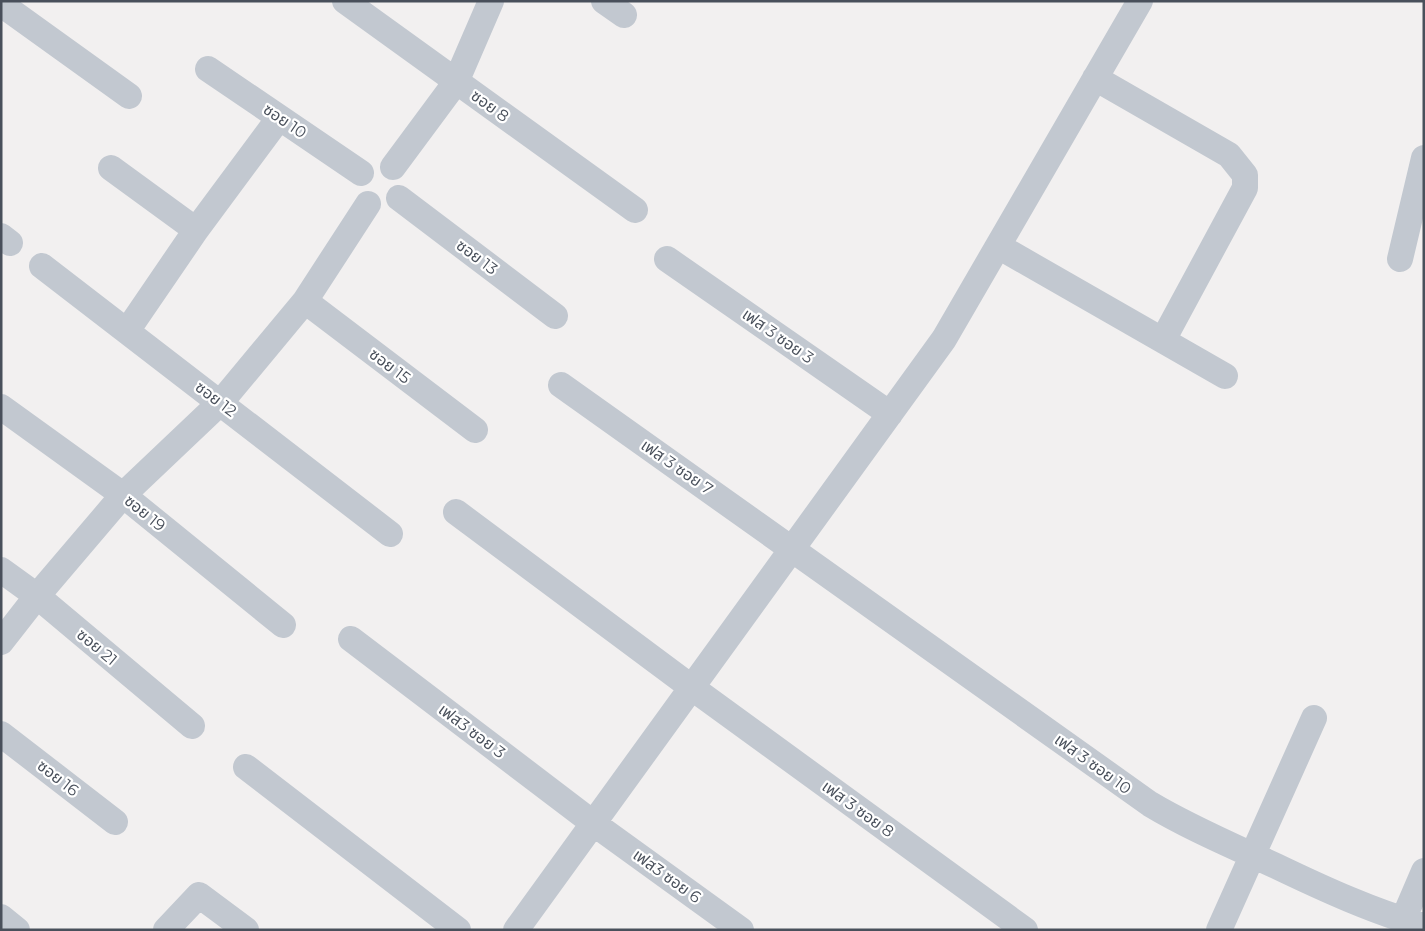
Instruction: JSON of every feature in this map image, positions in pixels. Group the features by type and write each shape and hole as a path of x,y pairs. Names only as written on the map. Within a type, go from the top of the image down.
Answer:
{"street":[{"name":"ซอย 8","path":"345,1 635,210"},
{"path":"393,167 456,82 491,1"},
{"path":"516,930 944,339 1140,1"},
{"path":"1,4 130,96"},
{"name":"ซอย 10","path":"208,69 362,173"},
{"path":"1095,78 1229,155 1245,175 1245,188 1163,340"},
{"path":"127,331 196,230 279,118"},
{"path":"1400,259 1424,158"},
{"path":"376,164 393,167 402,182 399,198 385,208 368,204 358,190 362,173 376,164"},
{"path":"111,168 196,230"},
{"name":"ซอย 13","path":"399,198 555,316"},
{"path":"1,642 37,596 123,495 221,402 305,301 368,204"},
{"path":"998,246 1225,376"},
{"name":"เฟส 3 ซอย 3","path":"667,258 890,414"},
{"name":"ซอย 12","path":"42,266 390,534"},
{"name":"ซอย 15","path":"305,301 475,430"},
{"name":"เฟส 3 ซอย 7","path":"561,385 792,548"},
{"name":"ซอย 19","path":"1,407 123,495 283,625"},
{"name":"เฟส 3 ซอย 8","path":"456,512 1025,930"},
{"name":"เฟส 3 ซอย 10","path":"792,548 1150,804 1184,824 1252,855 1379,912 1413,923"},
{"name":"ซอย 21","path":"1,570 37,596 192,726"},
{"name":"เฟส3 ซอย 3","path":"351,639 593,823"},
{"path":"1219,930 1314,718"},
{"name":"ซอย 16","path":"1,734 114,822"},
{"path":"246,766 458,930"},
{"name":"เฟส3 ซอย 6","path":"593,823 741,930"},
{"path":"1413,923 1424,871"},
{"path":"166,930 199,895 246,930"},
{"path":"1,917 17,930"}]}
